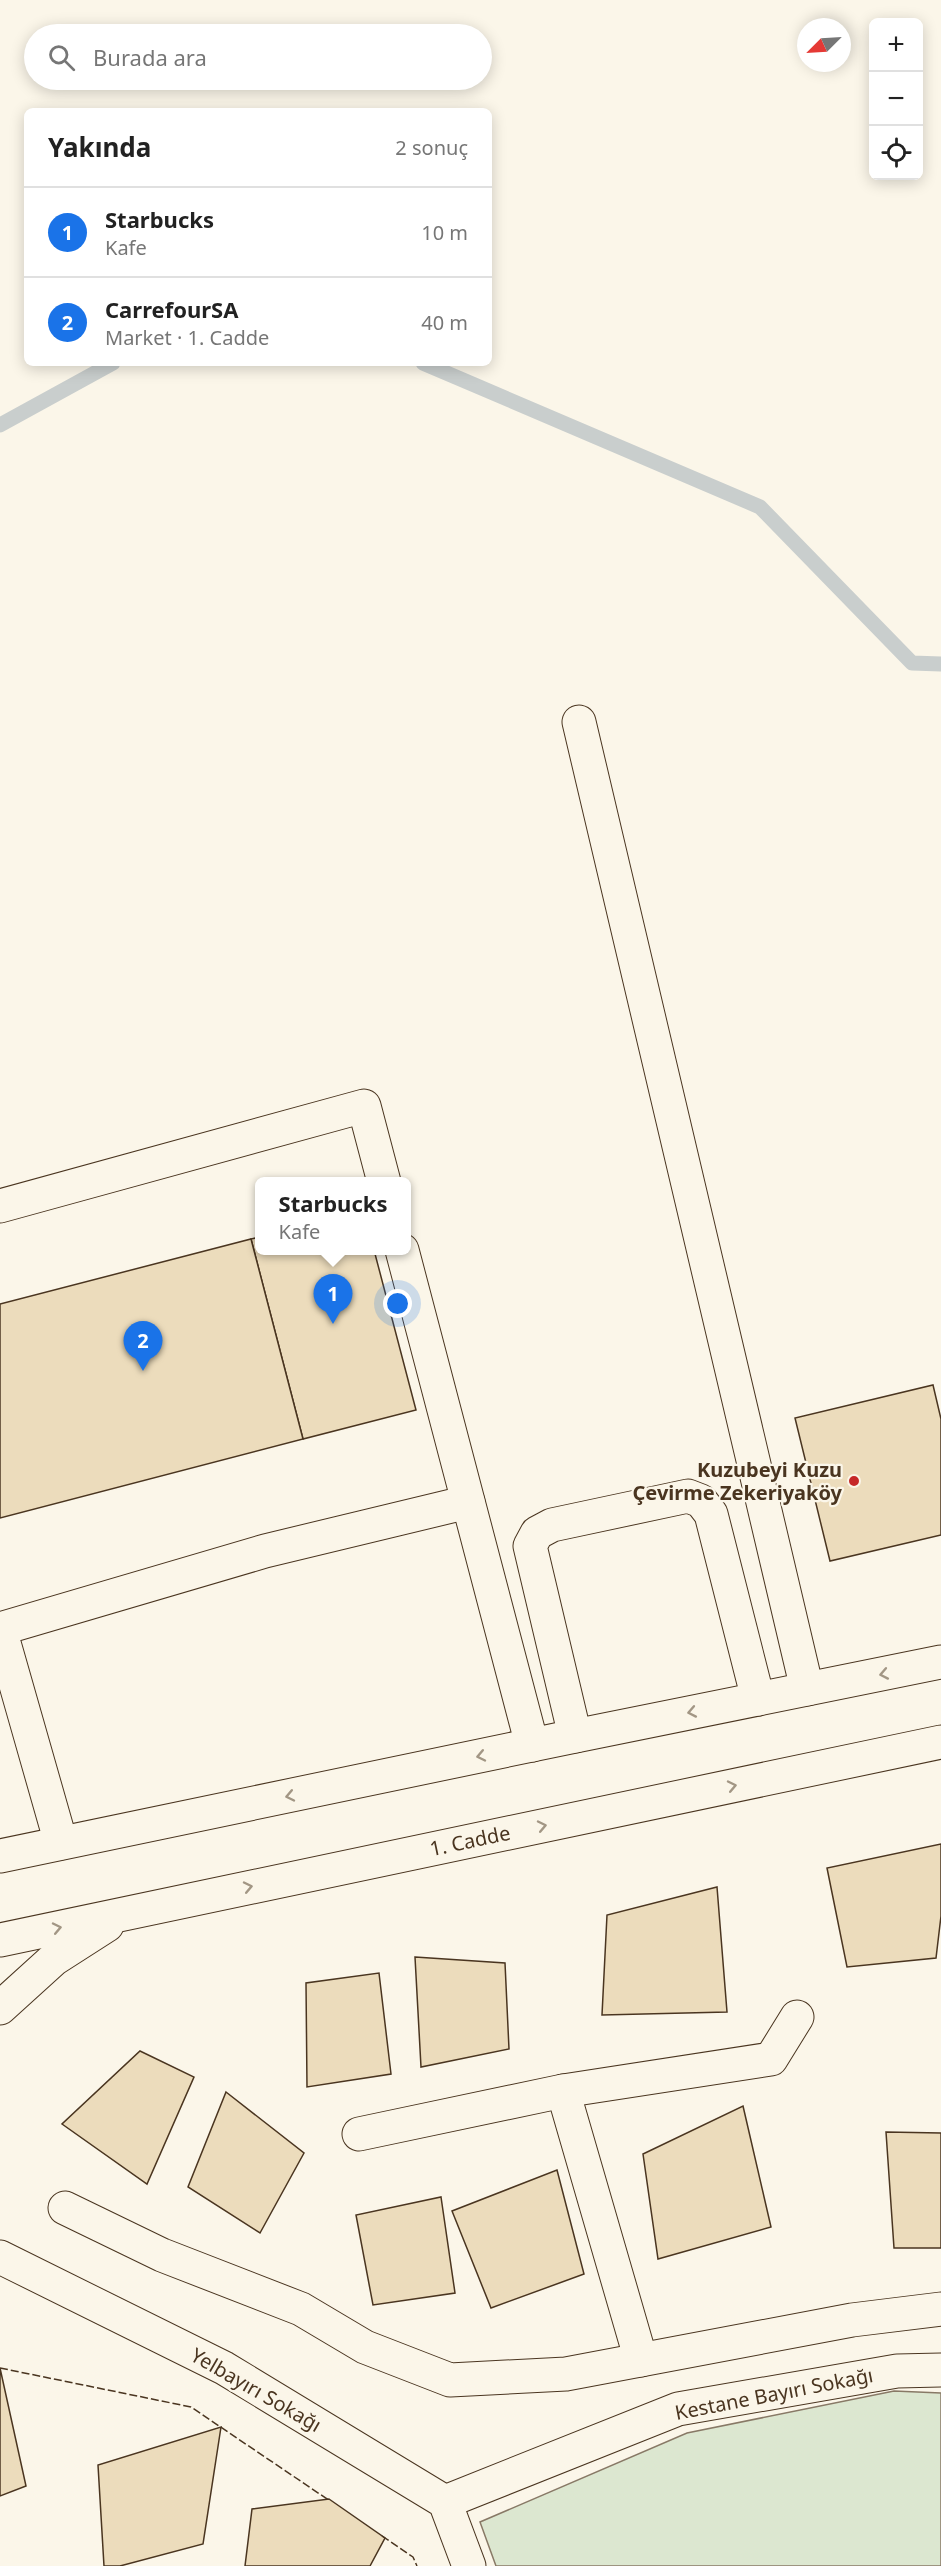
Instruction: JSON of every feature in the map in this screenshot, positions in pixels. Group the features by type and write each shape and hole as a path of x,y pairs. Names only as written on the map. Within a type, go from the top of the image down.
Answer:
{"main road":[{"path":"579,722 807,1689"},
{"path":"0,1206 364,1106 383,1177"},
{"path":"403,1255 532,1745"},
{"path":"575,1736 530,1546 537,1533 552,1525 688,1496 701,1501 711,1514 758,1699"},
{"path":"61,1843 0,1629 265,1551 468,1502"},
{"path":"0,1856 941,1662"},
{"name":"1. Cadde","path":"0,1940 941,1742"},
{"path":"0,2008 54,1959 126,1913"},
{"path":"359,2134 563,2091 771,2059 797,2017"},
{"path":"563,2091 641,2360"},
{"path":"65,2208 162,2255 301,2309 365,2348 450,2380 566,2374 852,2320 941,2309"},
{"name":"Yelbayırı Sokağı","path":"0,2256 224,2368 445,2502"},
{"name":"Kestane Bayırı Sokağı","path":"445,2502 678,2409 897,2371 941,2370"},
{"path":"445,2502 469,2566"}],"green space":[{"path":"894,2391 941,2393 941,2566 496,2566 480,2522 687,2433"}],"building":[{"path":"255,1238 255,1254 251,1239"},
{"path":"251,1239 303,1439 0,1518 0,1304"},
{"path":"255,1255 375,1255 416,1410 303,1439"},
{"path":"933,1385 941,1419 941,1535 830,1561 795,1418"},
{"path":"941,1844 941,1916 936,1958 847,1967 827,1868"},
{"path":"717,1887 727,2012 602,2015 607,1915"},
{"path":"415,1957 505,1963 509,2049 421,2067"},
{"path":"379,1973 391,2074 307,2087 306,1983"},
{"path":"140,2051 194,2077 147,2184 62,2124"},
{"path":"226,2092 304,2153 260,2233 188,2187"},
{"path":"743,2106 771,2227 658,2259 643,2154"},
{"path":"886,2132 941,2133 941,2248 894,2248"},
{"path":"557,2170 584,2274 491,2308 452,2211"},
{"path":"441,2197 455,2293 373,2305 356,2215"},
{"path":"0,2368 26,2486 0,2496"},
{"path":"221,2427 203,2544 120,2566 104,2566 98,2465"},
{"path":"329,2499 385,2538 370,2566 245,2566 252,2509"}],"waterway":[{"path":"0,425 108,366"},
{"path":"430,366 760,507 912,663 941,664"}],"fence":[{"path":"0,2368 191,2407 330,2501"},
{"path":"382,2536 413,2557 417,2566"}],"place":[{"name":"Starbucks","path":"333,1324"},
{"name":"CarrefourSA","path":"143,1371"},
{"name":"Kuzubeyi Kuzu Çevirme Zekeriyaköy","path":"854,1481"}]}
